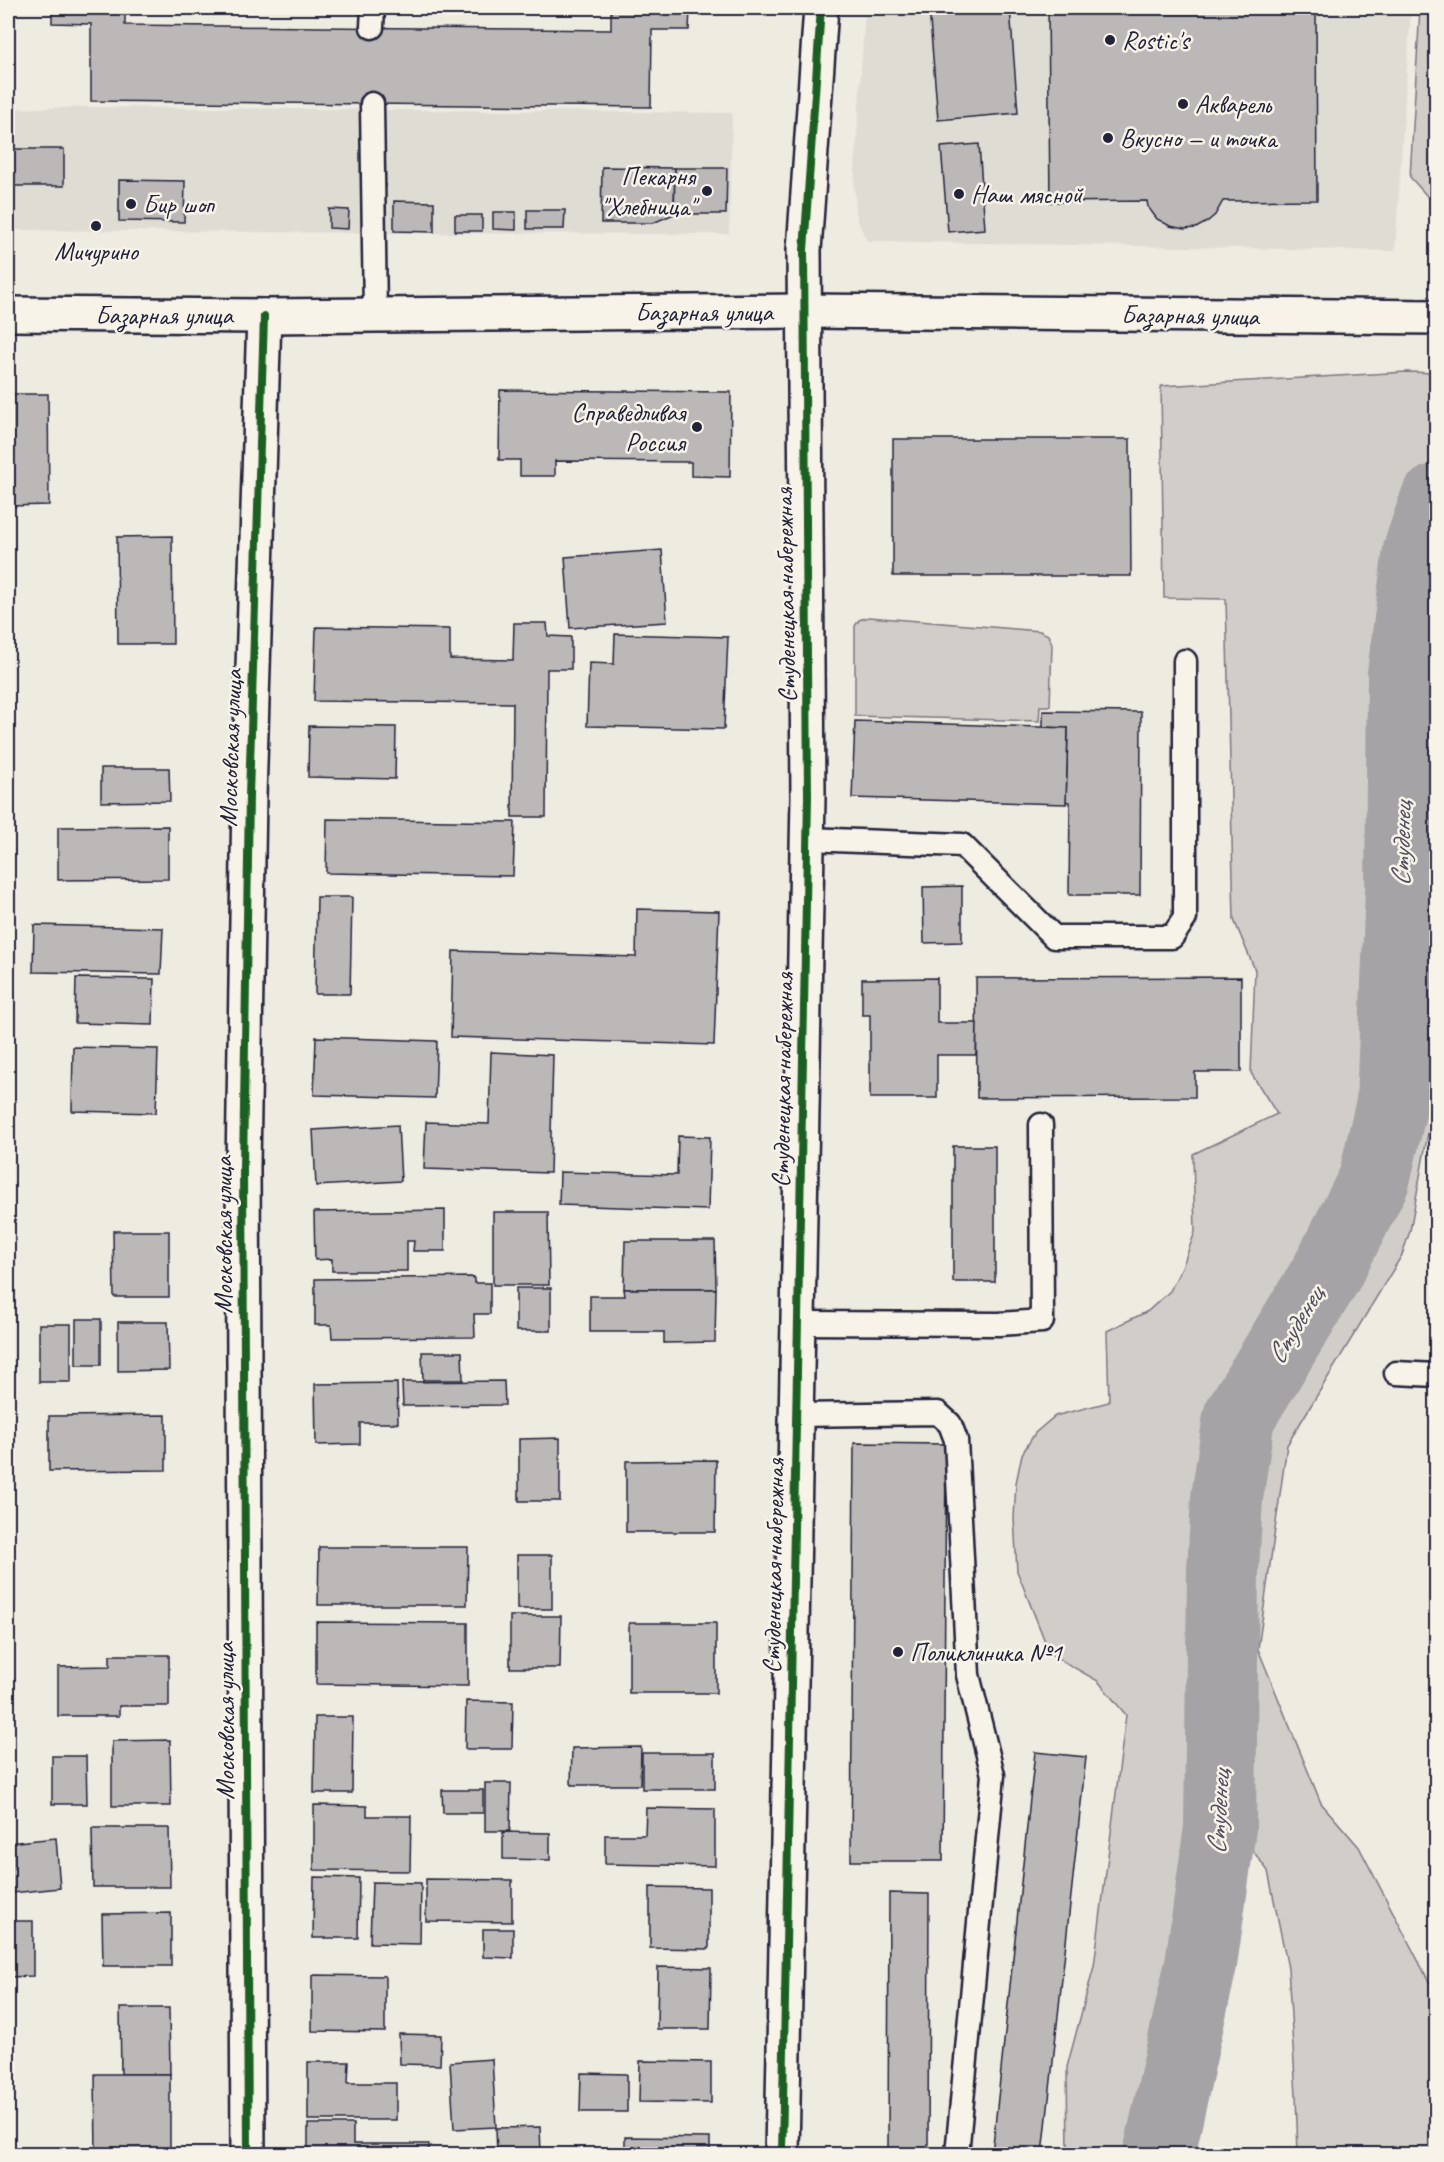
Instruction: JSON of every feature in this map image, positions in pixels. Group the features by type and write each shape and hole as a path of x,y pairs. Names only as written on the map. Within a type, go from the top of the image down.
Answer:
{"street":[{"name":"Студенецкая набережная","path":"782,2154 807,839 804,250 821,8"},
{"name":"Базарная улица","path":"8,314 264,316 804,311 1437,317"},
{"name":"Московская улица","path":"248,2154 243,1168 249,796 264,316"}],"lane":[{"path":"372,104 375,315"},
{"path":"807,839 962,845 1054,937 1172,937 1185,918 1185,660"},
{"path":"798,1323 999,1324 1042,1321 1041,1125"},
{"path":"1396,1373 1437,1375"},
{"path":"797,1415 938,1413 950,1424 956,1440 968,1675 993,1775 957,2154"}],"shaded area":[{"path":"865,8 1411,8 1395,251 867,241 857,219 854,186"},
{"path":"1420,8 1436,8 1436,206 1410,177"},
{"path":"91,107 732,113 729,234 8,230 8,109"},
{"path":"1407,372 1436,373 1436,1089 1410,1231 1402,1255 1287,1445 1258,1649 1321,1803 1359,1847 1436,1995 1436,2154 1298,2154 1288,1968 1268,1871 1236,1828 1206,1837 1188,1865 1149,2154 1068,2154 1067,2067 1094,1966 1126,1715 1098,1681 1050,1654 1017,1571 1014,1518 1016,1483 1022,1454 1035,1433 1055,1416 1109,1402 1107,1331 1148,1311 1170,1291 1183,1265 1195,1232 1193,1154 1277,1114 1251,1073 1255,970 1234,920 1226,599 1164,598 1161,386"},
{"path":"869,617 1040,631 1048,635 1052,644 1050,706 1040,706 1039,721 855,716 855,626 859,620"}],"building":[{"path":"52,8 125,8 125,25 611,30 611,8 690,8 689,30 652,30 651,107 91,101 91,24 52,23"},
{"path":"929,8 1010,8 1018,113 938,120"},
{"name":"Акварель","path":"1048,8 1316,8 1317,200 1223,201 1215,215 1207,222 1196,228 1184,229 1170,226 1157,219 1148,207 1147,201 1050,202"},
{"path":"979,144 985,229 948,232 941,147"},
{"path":"8,149 64,149 64,186 8,186"},
{"path":"602,167 675,168 674,214 653,223 601,223"},
{"path":"675,168 727,168 726,214 674,214"},
{"path":"119,180 185,181 184,222 119,221"},
{"path":"394,201 434,202 434,232 394,231"},
{"path":"329,209 349,210 348,229 329,228"},
{"path":"527,210 565,210 564,229 527,229"},
{"path":"493,212 516,212 516,230 493,229"},
{"path":"455,215 482,215 482,231 455,231"},
{"path":"500,390 731,392 730,477 691,476 691,462 555,461 555,476 520,476 520,460 499,460"},
{"path":"8,394 48,394 49,505 8,506"},
{"path":"893,439 1130,439 1131,576 893,576"},
{"path":"172,536 173,644 118,644 117,537"},
{"path":"662,550 667,622 570,628 565,557"},
{"path":"514,623 547,623 548,636 571,637 571,669 547,669 546,817 512,817 513,703 314,701 316,627 450,629 450,659 513,660"},
{"path":"615,634 728,637 724,729 587,726 589,663 614,664"},
{"path":"1043,711 1141,712 1140,895 1069,895 1070,802 1066,802 1068,728 1043,727"},
{"path":"855,721 1068,728 1066,804 852,798"},
{"path":"309,726 396,727 395,779 308,777"},
{"path":"101,768 169,768 170,801 101,802"},
{"path":"327,819 515,822 513,876 326,873"},
{"path":"168,826 168,879 58,880 58,827"},
{"path":"962,886 962,942 924,943 923,887"},
{"path":"317,897 352,897 350,994 315,994"},
{"path":"637,909 719,911 714,1045 451,1037 453,951 636,957"},
{"path":"34,925 163,928 161,974 33,972"},
{"path":"1241,977 1241,1072 1195,1072 1195,1097 977,1098 976,978"},
{"path":"76,978 154,979 153,1025 75,1023"},
{"path":"937,978 937,1023 977,1023 976,1055 937,1055 937,1098 870,1098 870,1015 862,1015 862,979"},
{"path":"316,1037 437,1041 435,1098 314,1095"},
{"path":"73,1047 158,1049 156,1113 72,1111"},
{"path":"491,1052 553,1055 550,1173 424,1169 426,1122 489,1124"},
{"path":"398,1125 401,1181 316,1186 313,1130"},
{"path":"678,1136 710,1137 708,1210 559,1205 560,1172 677,1175"},
{"path":"953,1146 995,1146 995,1282 953,1282"},
{"path":"445,1210 445,1251 413,1251 414,1241 407,1241 407,1271 332,1271 332,1259 315,1260 314,1212"},
{"path":"493,1212 548,1212 549,1285 493,1285"},
{"path":"113,1231 169,1231 169,1297 114,1297"},
{"path":"625,1241 715,1241 716,1289 624,1289"},
{"path":"474,1277 474,1283 490,1283 490,1314 474,1314 475,1337 332,1338 331,1325 315,1325 315,1279"},
{"path":"516,1288 551,1288 551,1331 516,1331"},
{"path":"624,1289 716,1289 715,1342 664,1343 664,1332 590,1332 590,1296 625,1296"},
{"path":"76,1319 101,1319 101,1365 76,1365"},
{"path":"118,1322 168,1322 169,1370 118,1371"},
{"path":"39,1324 71,1324 71,1382 39,1382"},
{"path":"422,1352 462,1352 463,1380 423,1380"},
{"path":"504,1381 505,1405 403,1406 402,1382"},
{"path":"397,1383 398,1423 360,1423 360,1444 316,1445 315,1384"},
{"path":"166,1415 166,1470 49,1471 49,1416"},
{"path":"560,1438 560,1501 519,1501 519,1439"},
{"name":"Поликлиника №1","path":"854,1443 946,1444 943,1861 851,1861"},
{"path":"716,1460 715,1532 626,1532 626,1461"},
{"path":"319,1547 468,1547 467,1605 318,1605"},
{"path":"517,1555 552,1555 552,1609 517,1609"},
{"path":"510,1616 561,1616 560,1668 510,1668"},
{"path":"316,1622 468,1623 468,1686 316,1684"},
{"path":"629,1623 716,1623 716,1693 629,1693"},
{"path":"110,1655 169,1655 169,1706 119,1706 119,1716 58,1716 58,1667 110,1666"},
{"path":"466,1701 513,1702 512,1749 465,1749"},
{"path":"315,1717 353,1717 352,1793 314,1793"},
{"path":"170,1740 171,1806 112,1806 112,1741"},
{"path":"641,1747 640,1785 571,1785 572,1748"},
{"path":"1035,1752 1086,1757 1043,2154 992,2154"},
{"path":"642,1753 715,1753 715,1789 642,1789"},
{"path":"52,1756 86,1756 87,1804 52,1804"},
{"path":"485,1783 511,1783 510,1831 485,1831"},
{"path":"442,1790 483,1790 483,1813 443,1813"},
{"path":"314,1805 367,1806 367,1816 411,1816 410,1871 314,1870"},
{"path":"646,1808 715,1809 715,1866 605,1864 605,1835 645,1835"},
{"path":"92,1828 169,1828 170,1887 93,1887"},
{"path":"503,1832 550,1833 550,1860 503,1859"},
{"path":"56,1838 60,1888 12,1893 8,1843"},
{"path":"314,1877 359,1878 358,1938 313,1938"},
{"path":"426,1879 512,1880 512,1922 426,1921"},
{"path":"372,1882 421,1883 420,1944 370,1943"},
{"path":"650,1887 709,1888 709,1949 650,1948"},
{"path":"889,1893 929,1894 928,2154 888,2154"},
{"path":"171,1913 171,1966 103,1966 102,1914"},
{"path":"8,1921 33,1921 33,1976 8,1977"},
{"path":"483,1929 513,1929 513,1958 483,1957"},
{"path":"658,1967 711,1968 710,2029 657,2029"},
{"path":"312,1975 385,1976 385,2032 312,2031"},
{"path":"120,2008 169,2008 170,2074 121,2074"},
{"path":"399,2034 441,2035 440,2065 400,2064"},
{"path":"492,2059 496,2127 454,2129 450,2062"},
{"path":"640,2061 711,2062 711,2103 639,2102"},
{"path":"308,2062 349,2062 348,2083 396,2083 396,2120 308,2120"},
{"path":"581,2073 627,2074 627,2112 580,2112"},
{"path":"95,2074 170,2074 170,2154 96,2154"},
{"path":"308,2124 353,2124 353,2144 429,2144 429,2154 308,2154"},
{"path":"540,2127 541,2154 497,2154 496,2128"},
{"path":"625,2137 710,2138 710,2154 625,2154"}],"waterway":[{"name":"Студенец","path":"1159,2154 1201,1964 1220,1828 1223,1570 1227,1498 1239,1417 1326,1274 1374,1180 1392,1103 1401,889 1403,674 1419,550 1436,500"}],"cycle path":[{"path":"782,2154 808,797 804,250 821,8"},
{"path":"248,2154 243,1168 249,796 264,316"}],"place":[{"name":"Rostic's","path":"1110,40"},
{"name":"Акварель","path":"1183,104"},
{"name":"Вкусно — и точка","path":"1108,138"},
{"name":"Пекарня \"Хлебница\"","path":"707,191"},
{"name":"Наш мясной","path":"959,194"},
{"name":"Бир шоп","path":"131,204"},
{"name":"Мичурино","path":"96,226"},
{"name":"Справедливая Россия","path":"697,427"},
{"name":"Поликлиника №1","path":"898,1652"}]}
